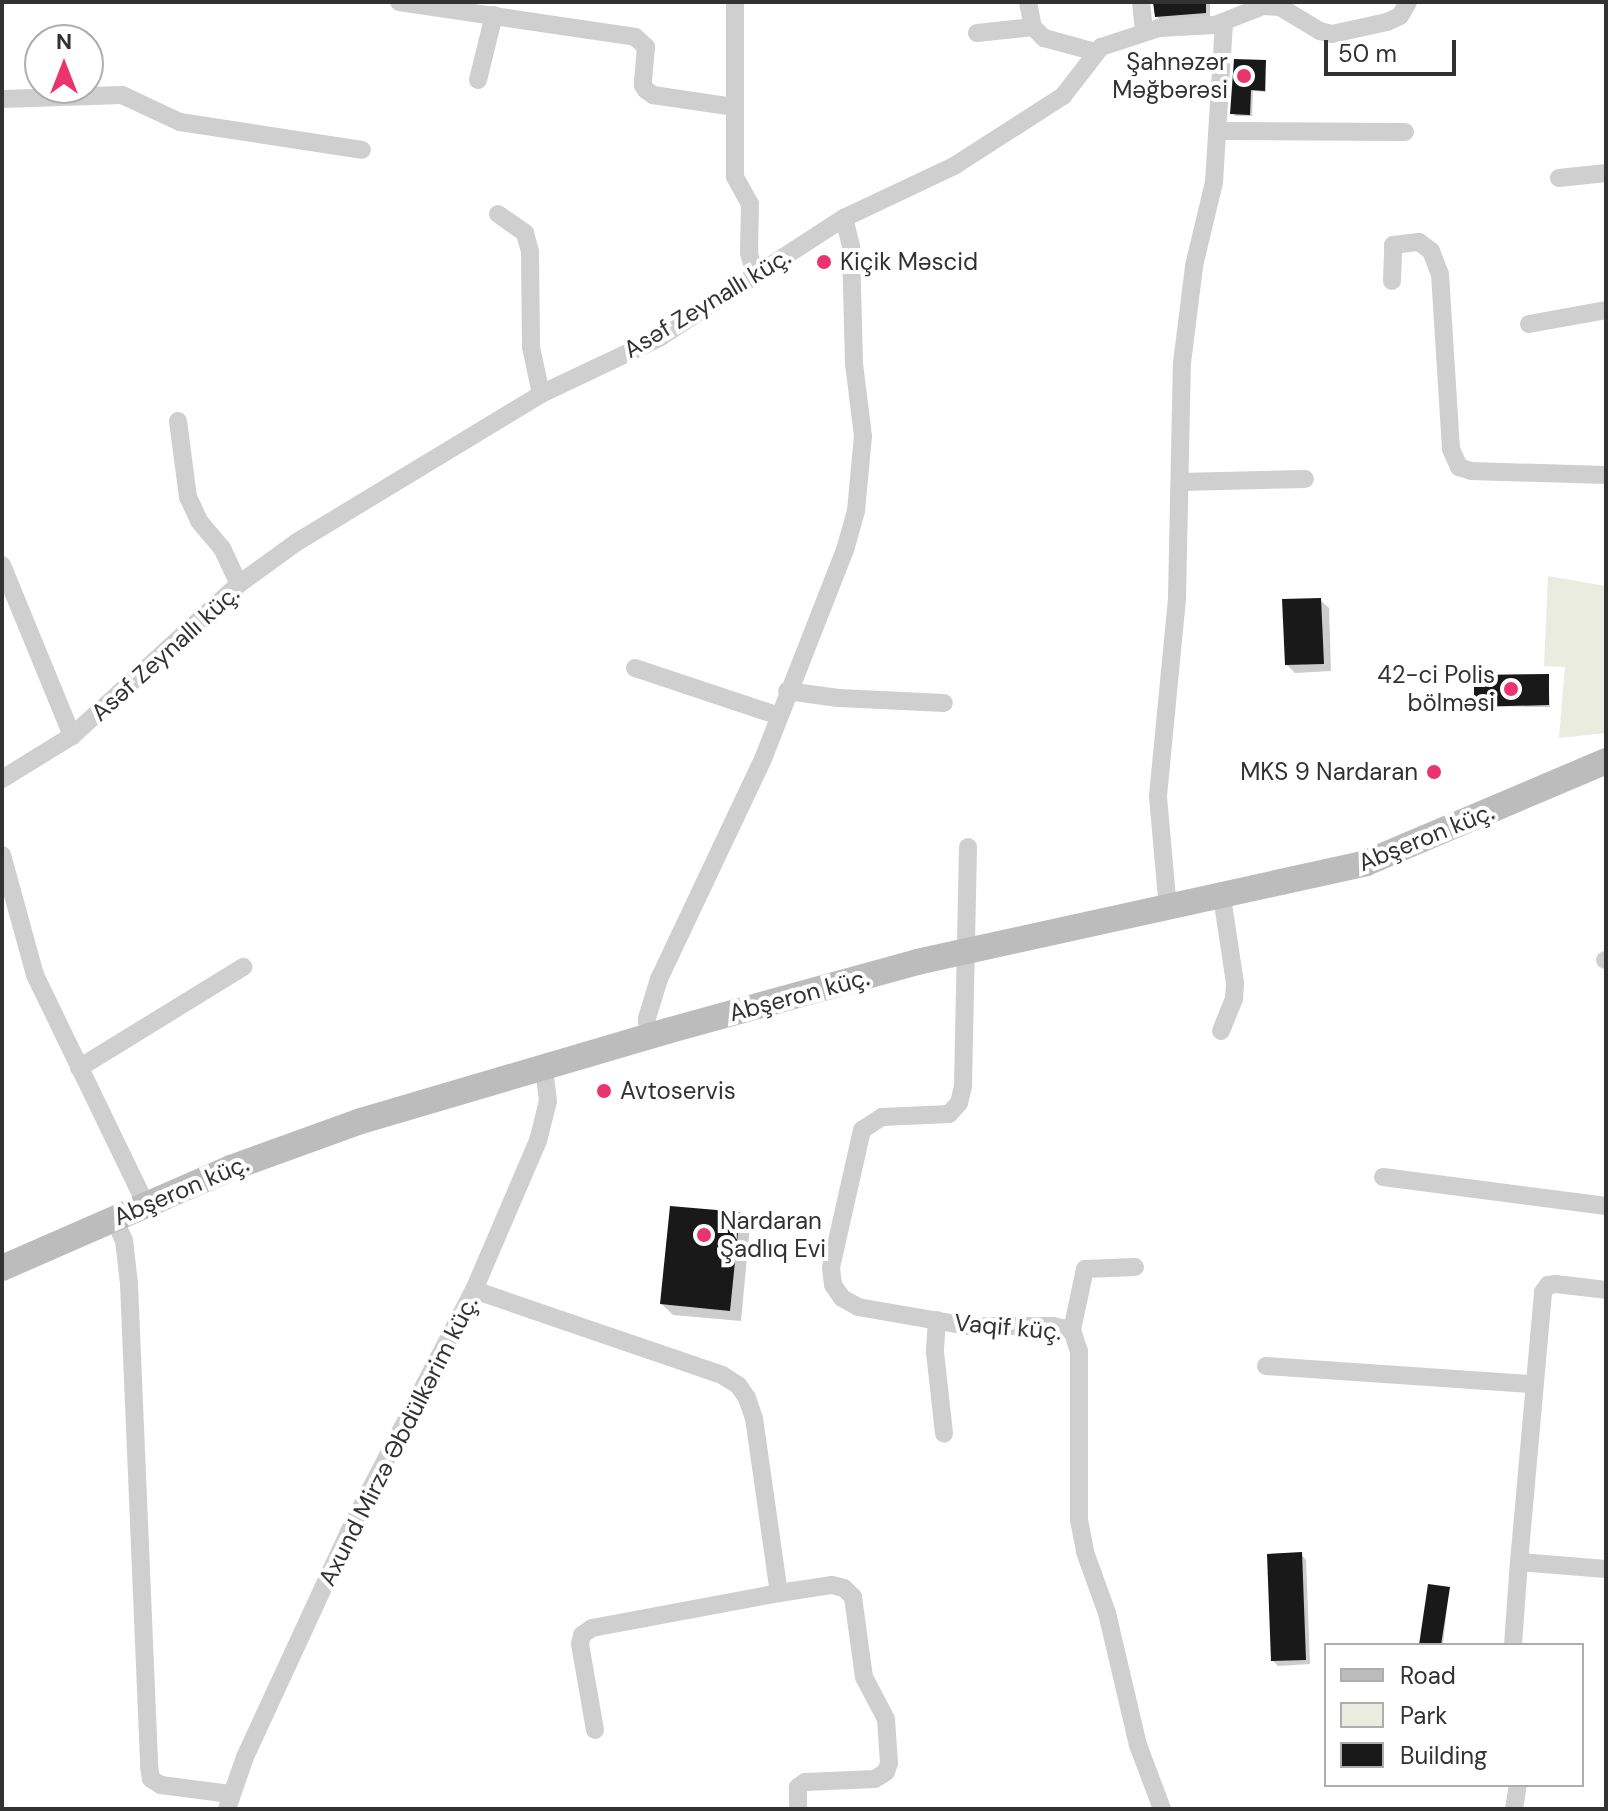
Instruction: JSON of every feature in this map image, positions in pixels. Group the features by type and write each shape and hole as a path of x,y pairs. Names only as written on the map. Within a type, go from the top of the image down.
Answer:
{"main road":[{"name":"Abşeron küç.","path":"2,1268 290,1145 544,1066 967,950 1168,909 1366,863 1606,761"}],"street":[{"path":"399,2 635,37 646,47 643,85 646,90 653,95 733,107"},
{"path":"735,2 735,177 750,204 749,253 755,275"},
{"path":"1028,2 1033,27 1044,38 1096,52"},
{"path":"1141,2 1144,32"},
{"name":"Asəf Zeynallı küç.","path":"2,779 72,736 239,584 297,542 541,394 659,338 844,218 954,166 1063,96 1096,52 1111,43 1144,32 1224,22 1255,8 1272,6 1332,34 1387,22 1400,16 1408,2"},
{"path":"478,80 494,15"},
{"path":"1168,909 1158,796 1176,610 1182,363 1194,266 1214,182 1224,22"},
{"path":"977,33 1033,27"},
{"path":"2,99 122,95 180,122 362,150"},
{"path":"1219,131 1405,132"},
{"path":"1559,178 1606,173"},
{"path":"498,214 525,233 530,252 531,347 541,394"},
{"path":"648,1037 647,1018 659,979 763,759 787,691 845,550 856,511 863,436 854,364 851,246 844,218"},
{"path":"1392,281 1393,245 1419,242 1431,251 1440,274 1451,449 1459,467 1471,471 1606,475"},
{"path":"1529,324 1606,310"},
{"path":"178,421 188,497 199,521 222,548 239,584"},
{"path":"1180,482 1305,479"},
{"path":"2,565 72,736"},
{"path":"635,668 779,716"},
{"path":"787,691 839,698 944,703"},
{"name":"Vaqif küç.","path":"968,847 963,1086 959,1103 949,1114 882,1117 862,1130 831,1268 833,1285 842,1298 858,1307 983,1328 1053,1326 1072,1330 1079,1351 1079,1520 1085,1552 1113,1635 1138,1745 1162,1809"},
{"path":"2,855 35,975 146,1205"},
{"path":"1221,1031 1234,999 1235,983 1222,897"},
{"path":"79,1068 243,967"},
{"name":"Axund Mirzə Əbdülkərim küç.","path":"228,1802 352,1525 474,1290 538,1141 548,1101 544,1066"},
{"path":"1383,1177 1606,1206"},
{"path":"114,1219 124,1240 129,1284 151,1779 161,1785 228,1802"},
{"path":"1072,1330 1085,1269 1135,1267"},
{"path":"1513,1643 1543,1292 1548,1285 1606,1290"},
{"path":"474,1290 722,1375 738,1385 747,1398 754,1418 779,1593"},
{"path":"937,1320 935,1352 944,1434"},
{"path":"1266,1366 1533,1384"},
{"path":"1519,1562 1606,1569"},
{"path":"595,1730 580,1644 582,1635 592,1628 832,1585 853,1597 864,1677 886,1719 889,1763 886,1772 875,1779 805,1782 798,1787 798,1809"},
{"path":"1514,1809 1518,1787"}],"green space":[{"path":"1548,576 1606,586 1606,733 1559,738 1565,667 1544,666"}],"building":[{"path":"1153,2 1206,2 1206,13 1155,17"},
{"path":"1234,59 1266,60 1265,91 1251,90 1250,115 1230,114"},
{"path":"1321,598 1324,664 1285,665 1282,599"},
{"path":"1549,674 1549,705 1474,707 1474,675"},
{"path":"670,1206 740,1212 730,1311 660,1304"},
{"path":"1302,1552 1306,1660 1271,1661 1267,1554"},
{"path":"1428,1584 1450,1587 1441,1643 1419,1643"}],"place":[{"name":"Şahnəzər Məğbərəsi","path":"1244,76"},
{"name":"Kiçik Məscid","path":"824,262"},
{"name":"42-ci Polis bölməsi","path":"1511,689"},
{"name":"MKS 9 Nardaran","path":"1434,772"},
{"name":"Avtoservis","path":"604,1091"},
{"name":"Nardaran Şadlıq Evi","path":"704,1235"}]}
